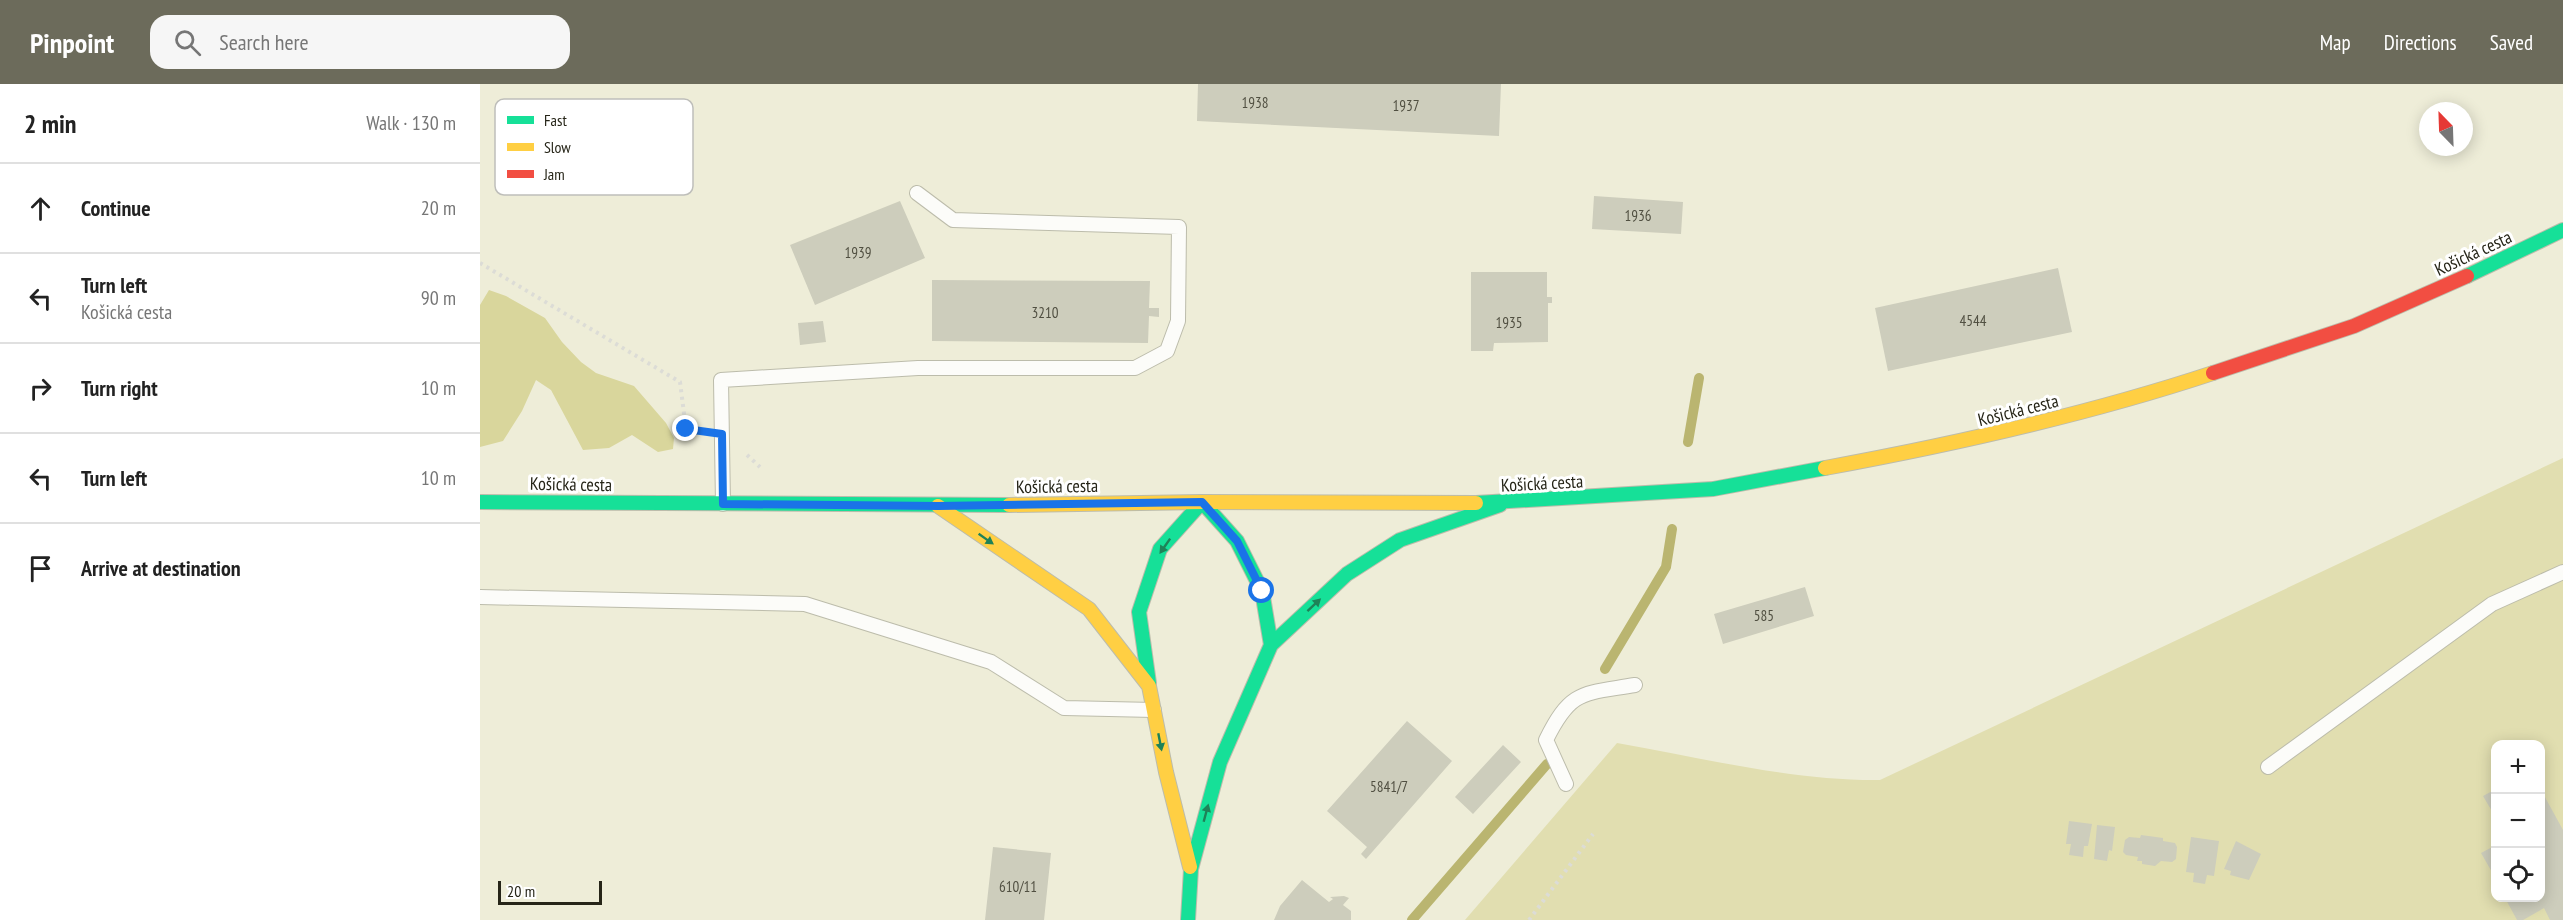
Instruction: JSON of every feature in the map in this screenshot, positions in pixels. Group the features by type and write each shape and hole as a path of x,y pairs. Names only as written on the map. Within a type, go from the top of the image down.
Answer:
{"main road":[{"name":"Košická cesta","path":"480,502 938,506 1202,502 1504,503 1713,489 1923,450 2015,430 2161,390 2354,326 2423,297 2563,230"},
{"path":"1191,869 1166,772 1149,686 1139,612 1160,549 1202,502 1237,541 1262,591 1271,645"},
{"path":"1188,920 1191,869 1220,762 1271,645 1347,574 1400,540 1504,503"},
{"path":"938,506 1089,609 1149,686"}],"lane":[{"path":"723,504 722,380 918,368 1135,368 1167,351 1178,321 1179,227 953,220 917,193"},
{"path":"2268,767 2492,604 2563,572"},
{"path":"480,597 805,604 991,663 1064,708 1154,710"},
{"path":"1566,784 1545,740 1558,714 1577,696 1635,685"}],"path":[{"path":"480,263 680,382 686,429 722,434"},
{"path":"1529,920 1593,834"}],"shaded area":[{"path":"489,290 506,296 545,318 562,342 581,362 596,373 634,386 666,423 674,438 673,449 658,452 632,435 609,448 583,450 551,390 536,380 522,411 503,441 480,447 480,305"},
{"path":"2563,458 2563,920 1465,920 1617,743 1781,773 1880,780"}],"building":[{"path":"1198,84 1501,84 1499,136 1197,121"},
{"path":"1594,196 1683,202 1681,234 1592,229"},
{"path":"900,201 925,258 815,305 790,245"},
{"path":"2058,268 2072,332 1888,371 1875,308"},
{"path":"1471,272 1547,272 1547,297 1552,297 1552,303 1548,303 1548,342 1494,343 1493,351 1471,351"},
{"path":"932,280 1150,281 1149,308 1159,308 1159,317 1149,316 1148,343 932,341"},
{"path":"823,321 826,342 800,345 798,323"},
{"path":"1805,587 1814,616 1723,644 1714,614"},
{"path":"1407,721 1452,761 1366,859 1361,854 1367,847 1327,811"},
{"path":"1503,745 1521,762 1473,814 1455,797"},
{"path":"2491,792 2491,810 2483,796"},
{"path":"2545,797 2563,830 2563,920 2550,920 2544,908 2523,920 2517,920 2507,902 2545,902"},
{"path":"2069,821 2092,824 2088,846 2084,846 2083,857 2069,855 2071,844 2066,844"},
{"path":"2097,825 2115,827 2112,851 2109,850 2107,861 2094,859"},
{"path":"2141,835 2163,838 2163,841 2175,843 2176,859 2172,862 2161,861 2155,866 2142,864 2142,861 2137,861 2138,857 2126,855 2123,852 2125,840 2129,837 2140,838"},
{"path":"2191,837 2219,841 2214,876 2207,875 2205,884 2193,882 2194,873 2186,872"},
{"path":"2236,841 2261,854 2249,880 2230,875 2231,871 2224,869"},
{"path":"993,847 1051,853 1044,920 985,920"},
{"path":"2491,848 2491,870 2481,853"},
{"path":"1302,880 1329,902 1333,899 1330,897 1349,898 1343,905 1351,911 1351,920 1274,920 1280,906"}],"waterway":[{"path":"1688,442 1699,378"},
{"path":"1605,669 1666,567 1672,529"},
{"path":"1412,920 1547,764"}],"traffic: fast":[{"path":"2467,276 2563,230"},
{"path":"1476,503 1713,489 1825,468"},
{"path":"480,502 1009,505"},
{"path":"1149,683 1139,612 1160,549 1202,502 1237,541 1262,591 1271,645"},
{"path":"1188,920 1191,869 1220,762 1271,645 1347,574 1400,540 1500,505"}],"traffic: slow":[{"path":"1825,468 2020,427 2117,402 2213,373"},
{"path":"1009,505 1202,502 1476,503"},
{"path":"938,506 1089,609 1149,686 1166,772 1190,867"}],"traffic: jam":[{"path":"2213,373 2354,326 2467,276"}],"route":[{"path":"686,429 722,434 723,504 938,506 1202,502 1237,541 1262,591"}]}
